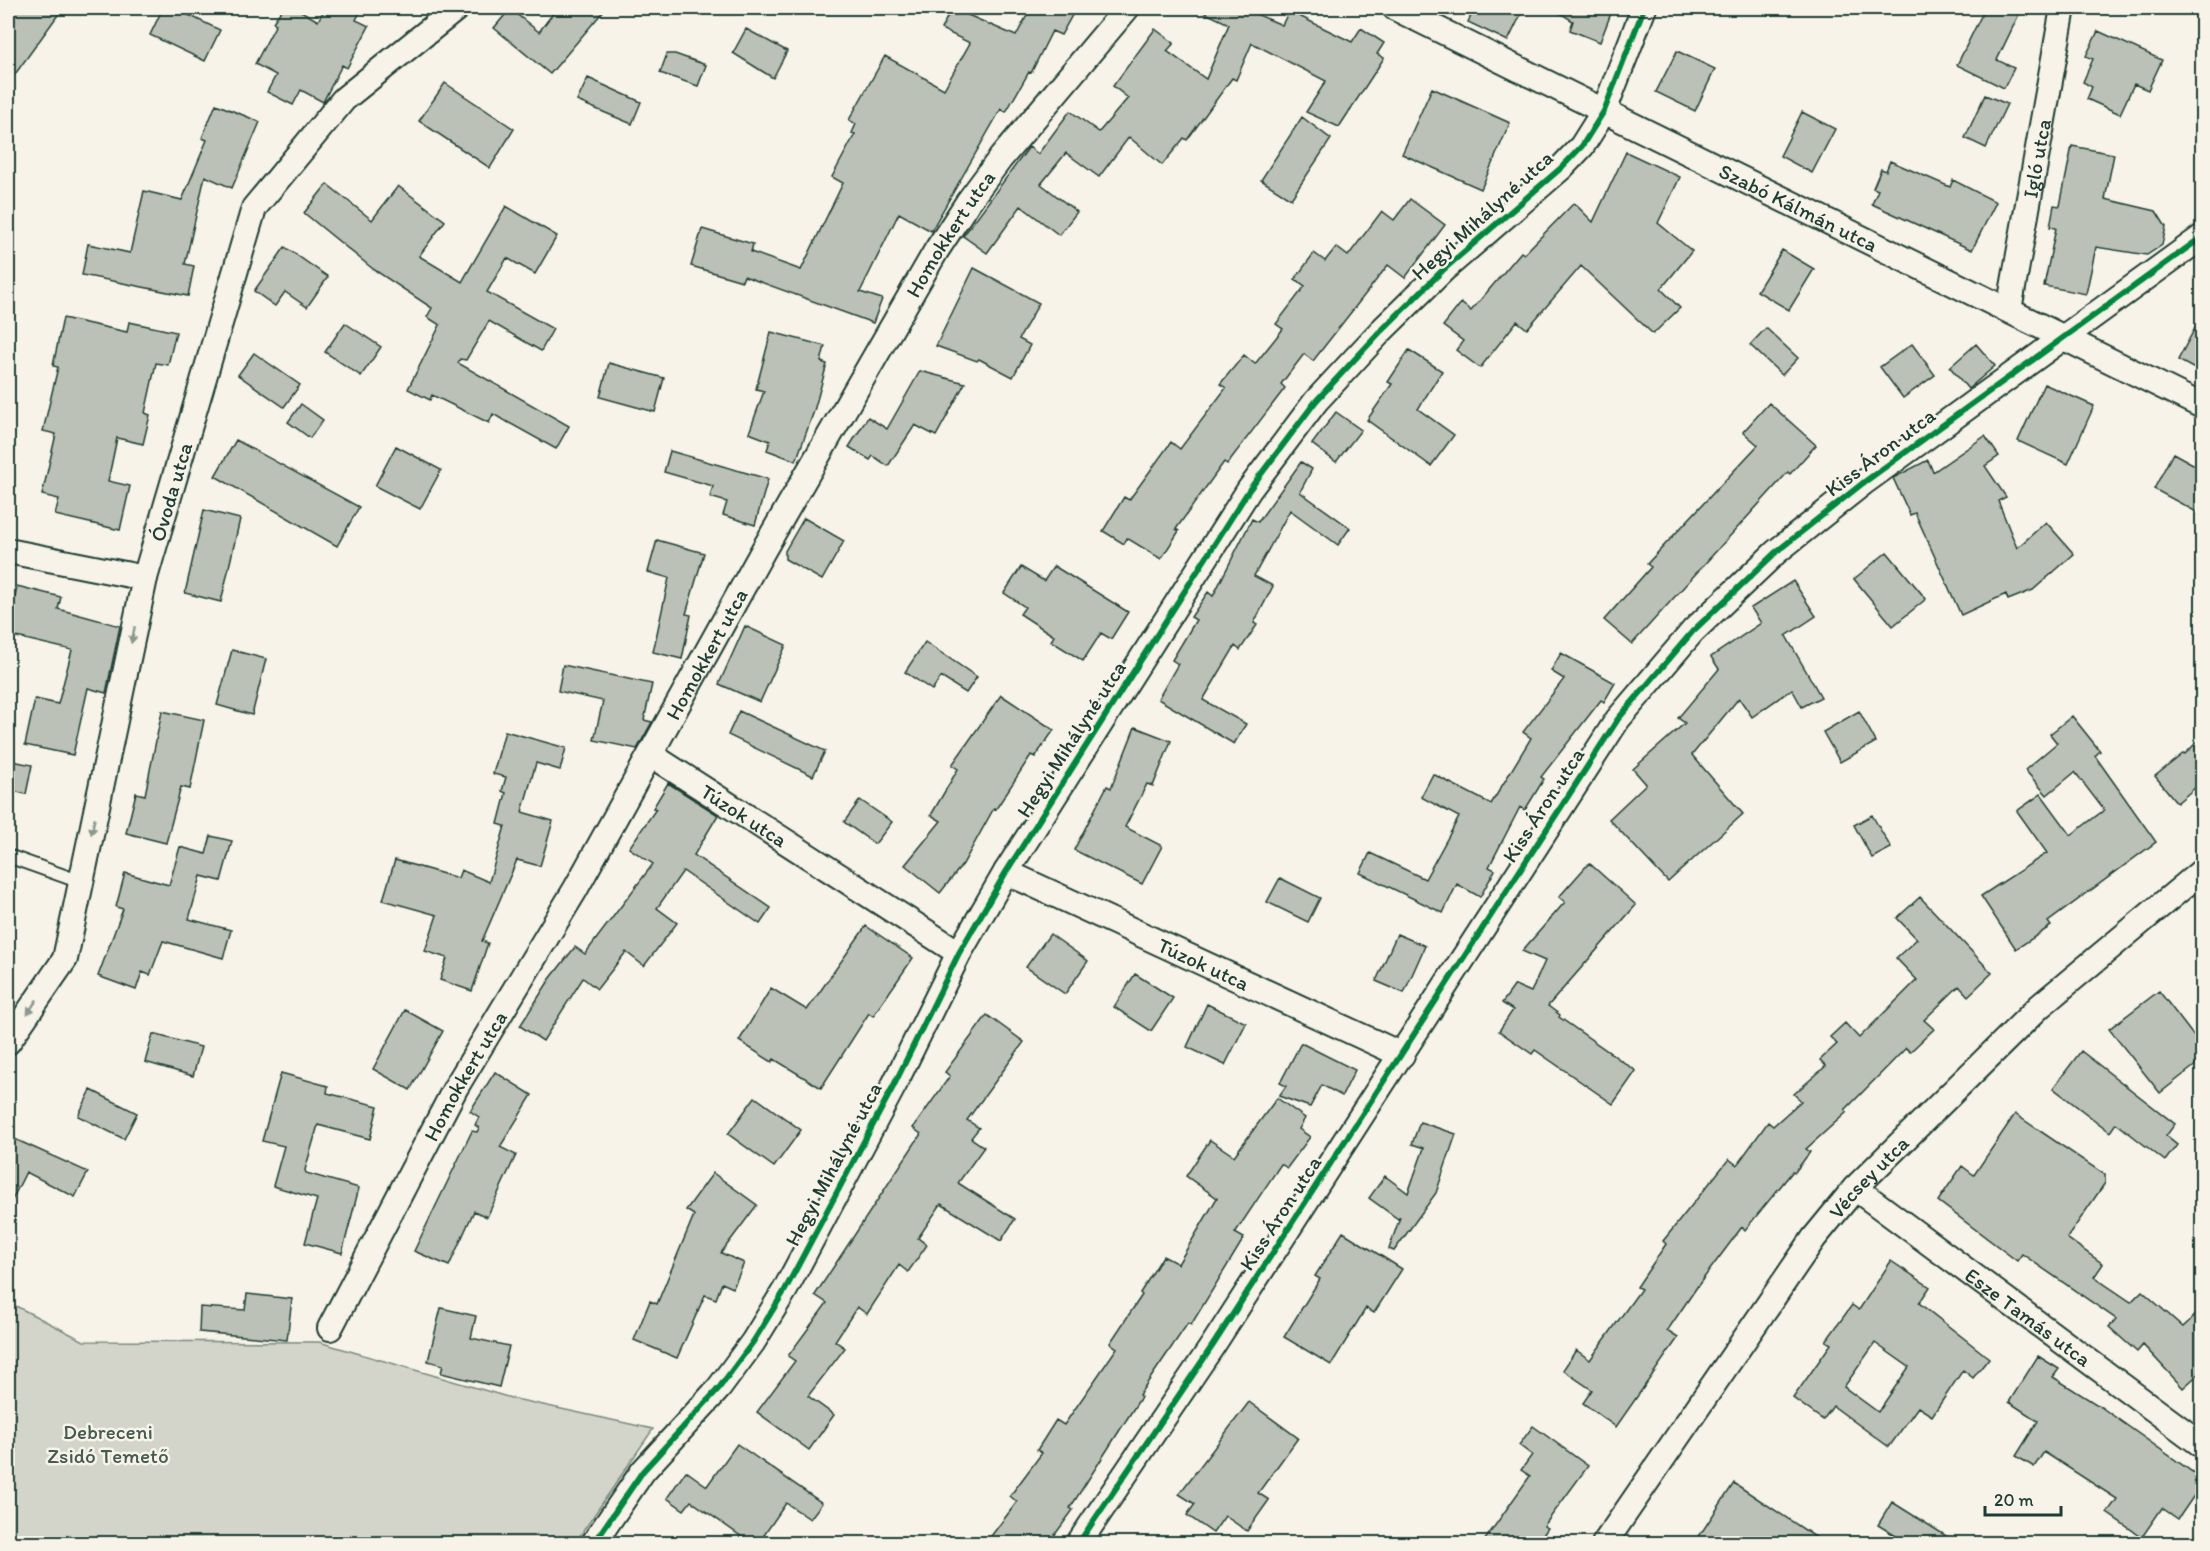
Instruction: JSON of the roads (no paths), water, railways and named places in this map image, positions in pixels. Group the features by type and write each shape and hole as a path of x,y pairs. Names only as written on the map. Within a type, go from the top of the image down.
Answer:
{"street":[{"name":"Óvoda utca","path":"8,1042 65,959 146,578 254,208 344,99 457,8"},
{"name":"Homokkert utca","path":"330,1328 456,1087 575,890 764,549 955,222 1000,159 1127,8"},
{"name":"Szabó Kálmán utca","path":"1395,8 2202,406"},
{"name":"Hegyi Mihályné utca","path":"593,1544 643,1471 719,1388 785,1290 894,1085 959,953 1006,872 1249,490 1316,401 1381,331 1443,270 1561,168 1582,146 1604,111 1644,8"},
{"name":"Igló utca","path":"2009,310 2063,8"},
{"name":"Kiss Áron utca","path":"1078,1544 1213,1345 1617,719 1693,632 1776,552 1845,497 2202,237"},
{"path":"8,551 146,578"},
{"name":"Túzok utca","path":"651,755 959,953"},
{"name":"Vécsey utca","path":"1604,1544 1814,1238 1855,1188 2040,1006 2202,871"},
{"name":"Túzok utca","path":"1006,872 1402,1055"},
{"name":"Esze Tamás utca","path":"1855,1188 2198,1435"}],"lane":[{"path":"8,856 81,882"}],"park label":[{"name":"Debreceni Zsidó Temető","path":"108,1443"}]}
